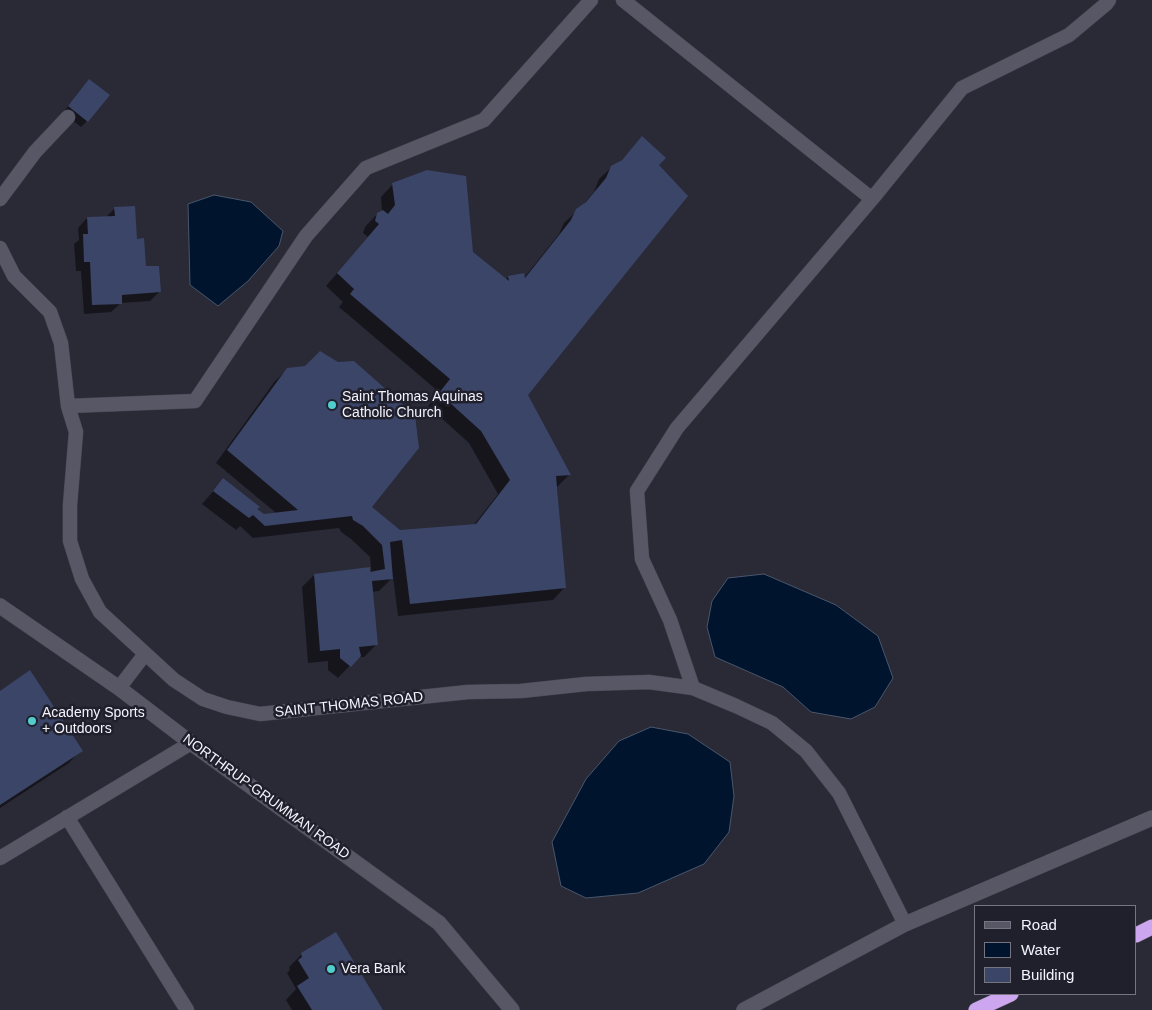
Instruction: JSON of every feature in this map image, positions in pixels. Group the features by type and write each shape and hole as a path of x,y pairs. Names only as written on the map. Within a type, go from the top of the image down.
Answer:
{"highway":[{"path":"1137,934 1152,927"},
{"path":"976,1010 1009,995"}],"street":[{"name":"NORTHRUP-GRUMMAN ROAD","path":"0,606 120,688 191,743 439,923 512,1010"},
{"path":"744,1010 904,924 1152,818"}],"lane":[{"path":"68,406 195,401 306,236 366,168 484,120 591,0"},
{"path":"623,0 872,199"},
{"path":"693,688 670,620 642,559 637,491 678,428 872,199 962,88 1069,35 1109,0"},
{"path":"0,199 36,152 68,117"},
{"name":"SAINT THOMAS ROAD","path":"0,248 14,276 50,312 61,343 68,406 76,432 70,505 70,541 82,579 100,612 174,680 203,699 228,708 260,714 468,692 521,691 586,684 649,682 693,688 772,723 806,750 839,792 904,924"},
{"path":"120,688 145,654"},
{"path":"0,858 191,743"},
{"path":"67,817 187,1010"}],"water":[{"path":"214,195 251,202 283,231 279,246 248,281 218,306 190,285 188,204"},
{"path":"764,574 836,605 878,636 893,678 875,707 851,719 811,712 783,687 715,657 707,627 712,601 728,578"},
{"path":"651,727 688,734 730,762 734,796 729,832 704,864 638,893 586,898 561,886 552,842 586,779 619,741"}],"building":[{"path":"89,79 110,95 88,122 68,106"},
{"name":"Saint Thomas Aquinas Catholic Church","path":"642,136 666,158 659,165 688,196 528,395 571,475 556,476 566,588 410,604 402,540 390,542 393,579 372,581 378,645 359,647 361,656 351,667 340,658 340,649 320,651 314,574 370,567 370,572 385,569 382,545 363,526 353,520 352,516 265,526 253,515 249,518 213,491 223,478 260,507 257,509 264,514 298,510 227,450 287,368 305,366 320,351 338,362 354,361 415,415 419,448 372,507 400,530 476,524 510,480 481,431 439,393 450,379 350,294 354,289 337,273 379,224 375,221 377,213 383,210 388,214 395,205 392,183 427,170 466,176 473,252 509,281 508,276 524,273 525,278 571,220 576,209 586,202 606,178 611,166 622,160"},
{"path":"135,206 137,239 144,238 146,266 159,266 161,292 122,295 122,304 92,305 90,262 84,262 83,234 88,234 87,217 115,216 114,207"},
{"name":"Academy Sports + Outdoors","path":"30,670 83,751 0,805 0,691"},
{"name":"Vera Bank","path":"336,932 383,1010 312,1010 297,986 309,978 298,960 302,957 301,953"}],"place":[{"name":"Saint Thomas Aquinas Catholic Church","path":"332,405"},
{"name":"Academy Sports + Outdoors","path":"32,721"},
{"name":"Vera Bank","path":"331,969"}]}
